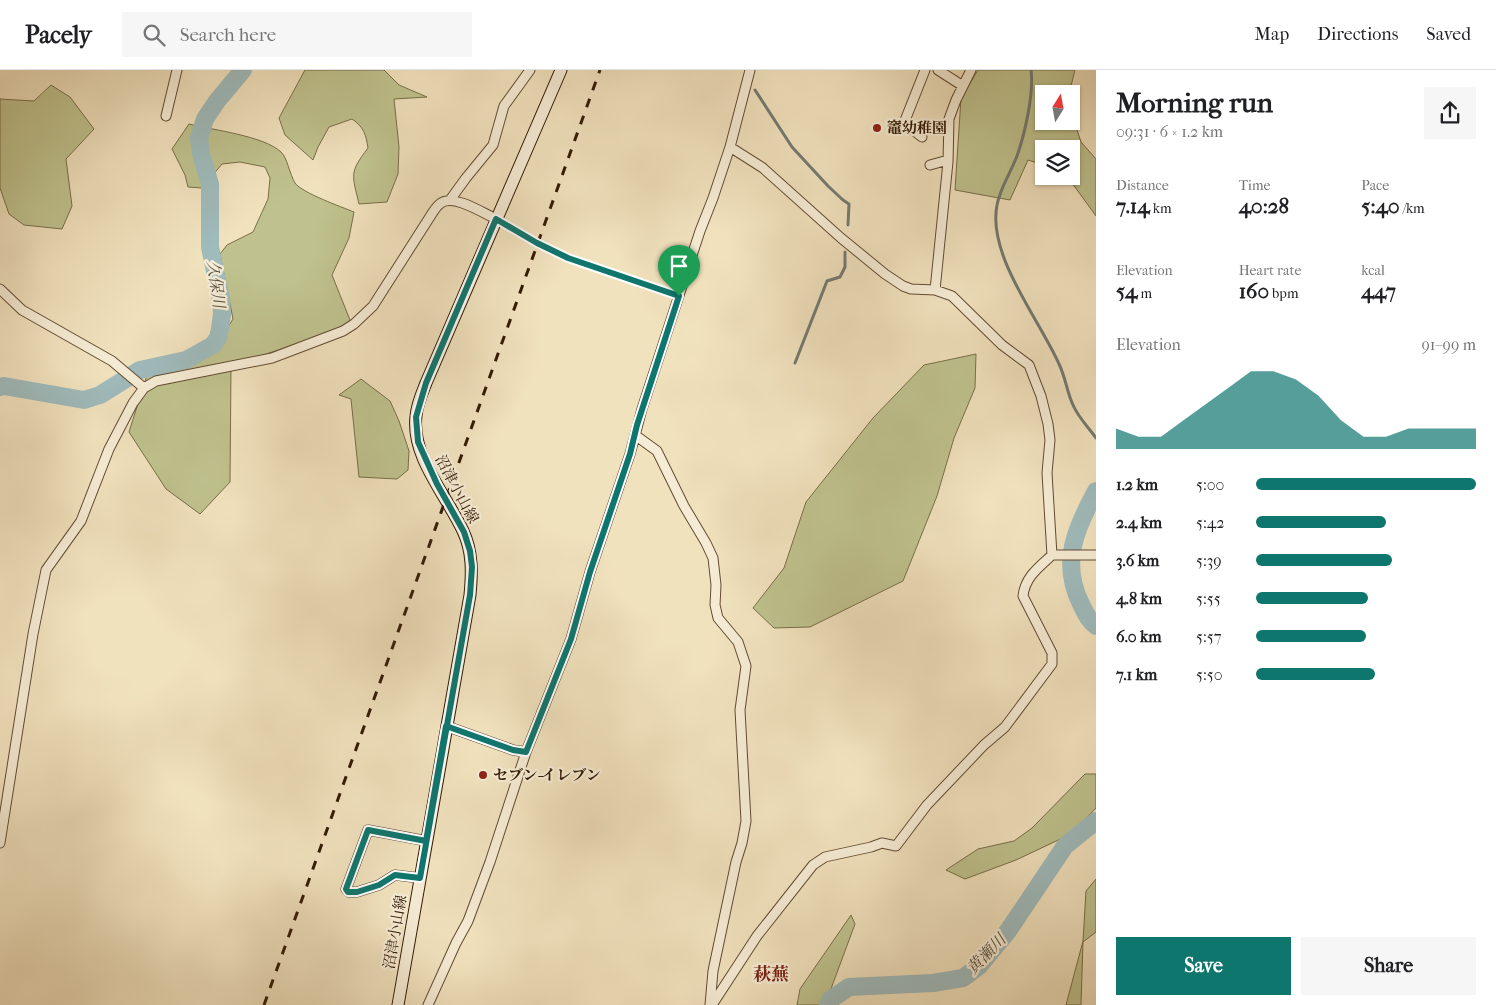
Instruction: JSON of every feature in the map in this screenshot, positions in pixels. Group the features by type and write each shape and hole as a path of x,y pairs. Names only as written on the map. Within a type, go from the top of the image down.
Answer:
{"main road":[{"name":"沼津小山線","path":"398,1005 470,595 472,567 470,551 464,532 437,484 418,442 416,417 426,383 561,70"}],"street":[{"path":"166,116 177,70"},
{"path":"0,843 33,634 46,570 81,522 110,449 143,387 156,381 272,358 343,331 354,324 373,306 433,212 441,203 450,200 493,145 504,106 530,70"},
{"path":"428,1005 468,921 490,862 526,752 571,639 590,572 679,296 730,147 750,70"},
{"path":"922,137 904,123 925,70"},
{"path":"938,70 963,86"},
{"path":"935,290 948,160 949,119 971,70"},
{"path":"730,147 763,168 841,238 885,274 911,289 935,290 952,296 1002,344 1029,365 1041,396 1048,424 1050,440 1047,473 1054,555"},
{"path":"930,165 948,160"},
{"path":"450,200 464,204 496,219"},
{"path":"0,289 22,310 112,362 143,387"},
{"path":"635,435 657,451 684,506 706,543 713,558 716,585 715,605 718,618 738,642 746,666 740,710 746,821 713,971 711,1005"},
{"path":"711,1005 757,936 813,865 825,857 882,843 896,846 927,805 984,745 1005,727 1052,664 1052,653 1023,596 1024,586 1034,572 1054,555 1091,555"},
{"path":"446,726 513,750 526,752"},
{"path":"420,878 395,875 379,885 357,892 348,892 346,889 368,830 426,841"}],"lane":[{"path":"496,219 537,243 568,258 679,296"}],"green space":[{"path":"305,70 384,70 399,85 427,97 394,99 399,147 398,174 387,202 359,204 354,174 358,163 368,148 364,132 352,119 329,127 313,160 285,135 279,118"},
{"path":"978,70 1075,70 1071,85 1035,85 1035,130 1077,130 1081,142 1096,159 1096,216 1074,185 1080,185 1080,140 1035,140 1035,162 1028,160 1010,200 955,190 961,98"},
{"path":"51,85 70,97 94,129 66,159 72,206 62,229 24,225 9,214 0,188 0,99 34,101"},
{"path":"189,124 238,134 273,146 283,154 293,180 299,187 354,212 349,238 332,275 352,325 231,366 230,482 200,514 166,489 129,432 147,375 219,341 233,319 220,254 227,245 253,232 268,199 270,178 265,167 240,162 222,164 202,188 188,187 185,175 172,149"},
{"path":"976,354 975,388 954,438 937,496 903,581 810,627 774,628 753,608 784,568 806,502 873,418 924,365"},
{"path":"361,379 390,401 399,421 409,451 408,470 397,479 359,477 351,399 339,395"},
{"path":"1085,774 1096,774 1096,808 1071,834 1016,860 965,879 946,870 978,849 1014,841 1032,828"},
{"path":"1096,879 1096,932 1083,942 1081,1005 1066,1005 1083,941 1086,891"},
{"path":"851,915 855,924 825,1005 797,1005 800,989"}],"waterway":[{"name":"久保川","path":"0,387 4,386 84,400 100,395 140,370 186,360 213,345 218,338 222,314 210,247 210,184 201,154 199,138 205,119 217,101 243,70"},
{"path":"1031,70 1032,80 1026,125 1017,156 998,199 996,224 1000,245 1007,265 1059,364 1076,411 1096,438"},
{"path":"755,90 792,147 828,186 849,204 848,225"},
{"path":"795,363 827,281 840,277 845,267 845,252"},
{"name":"黄瀬川","path":"1096,491 1082,518 1073,546 1071,560 1075,589 1087,616 1096,626"},
{"name":"黄瀬川","path":"828,1005 830,1000 849,987 933,983 963,978 979,966 1008,931 1065,846 1096,821"}],"railway":[{"path":"264,1005 600,70"}],"place":[{"name":"竈幼稚園","path":"877,128"},
{"name":"セブン-イレブン","path":"483,775"}],"district":[{"name":"萩蕪","path":"771,974"}],"route":[{"path":"679,296 568,258 537,243 496,219 426,383 416,417 418,442 424,459 464,532 470,551 472,567 470,595 446,726 420,878 395,875 379,885 357,892 348,892 346,889 368,830 426,841 446,726 513,750 526,752 571,639 590,572 630,454 637,425 679,296"}]}
